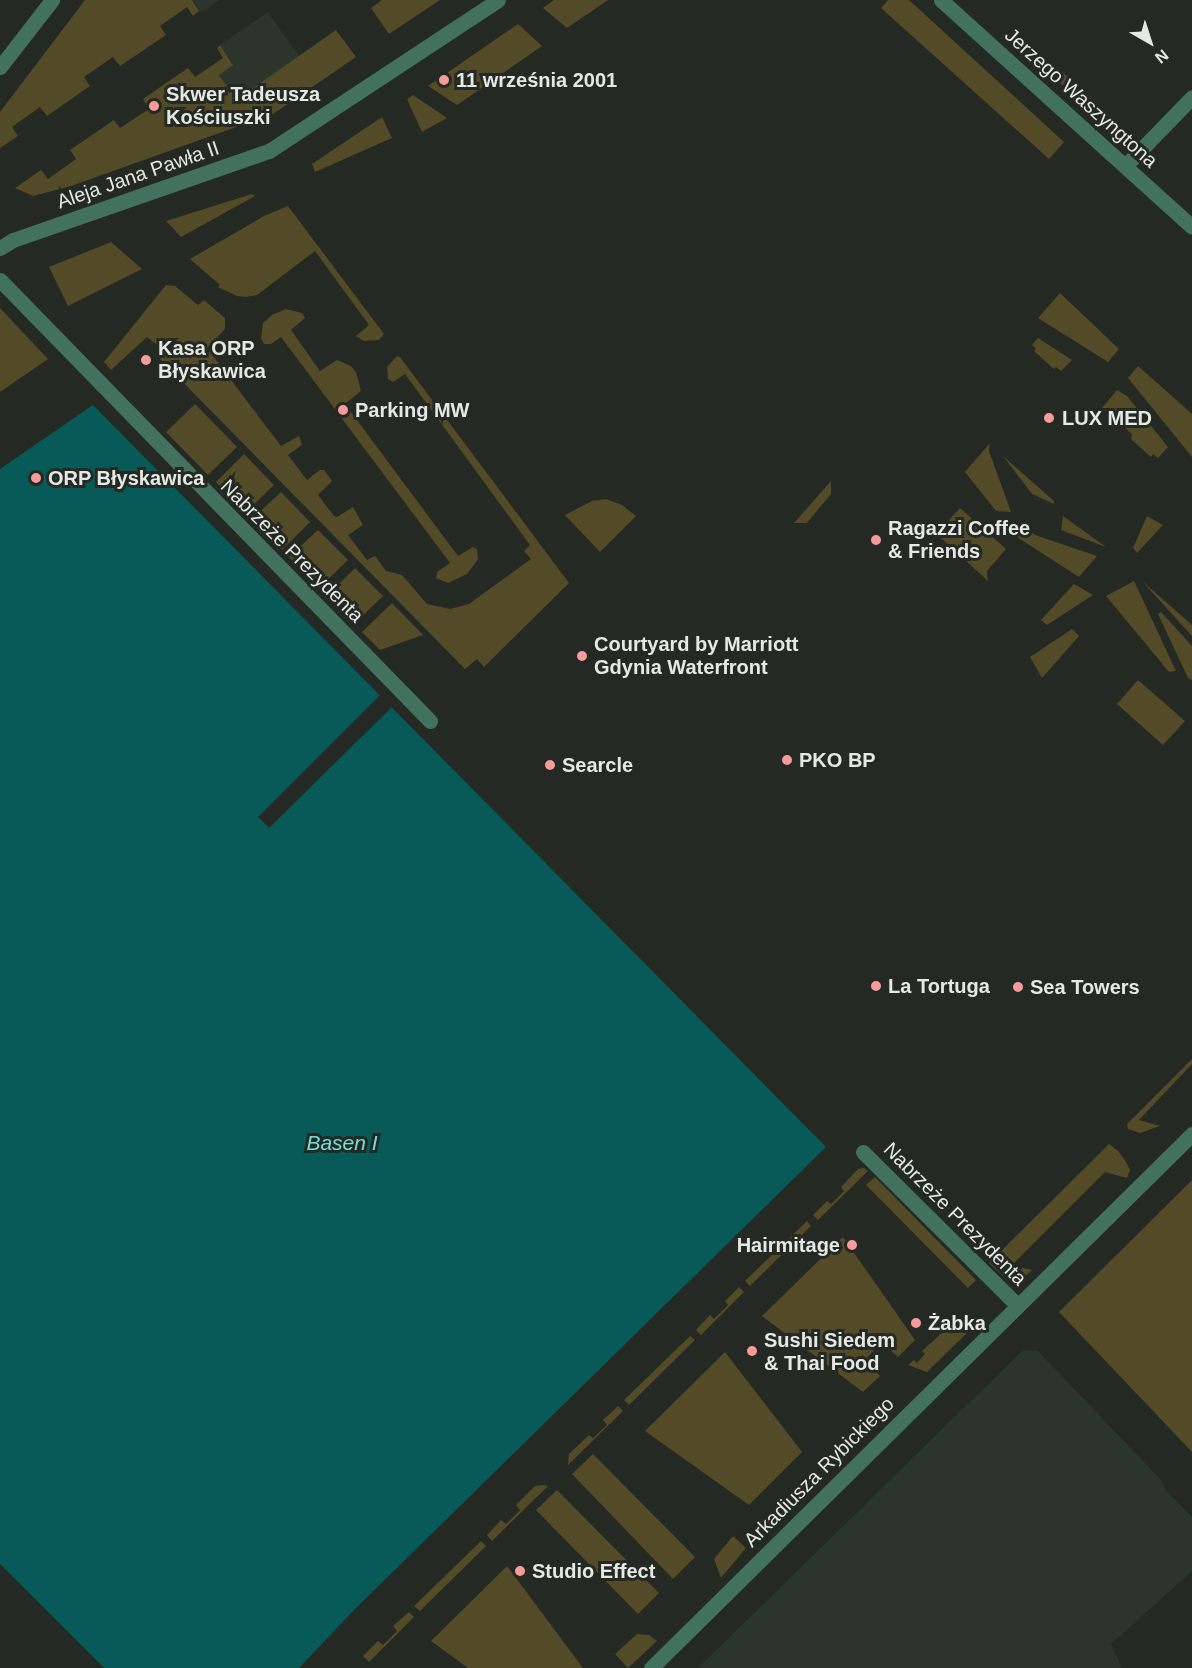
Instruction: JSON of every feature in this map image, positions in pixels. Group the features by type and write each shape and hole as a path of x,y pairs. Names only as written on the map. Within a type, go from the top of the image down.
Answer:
{"street":[{"path":"0,68 52,0"},
{"name":"Aleja Jana Pawła II","path":"0,248 13,240 269,151 498,0"},
{"name":"Jerzego Waszyngtona","path":"941,0 1192,227"},
{"path":"1125,166 1192,97"},
{"name":"Nabrzeże Prezydenta","path":"0,280 430,721"},
{"name":"Arkadiusza Rybickiego","path":"651,1668 1192,1134"},
{"name":"Nabrzeże Prezydenta","path":"863,1152 1018,1306"}],"shaded area":[{"path":"85,0 192,0 199,11 193,16 187,7 160,26 166,35 120,66 113,57 84,77 90,86 47,116 40,107 12,127 18,136 0,148 0,112"},
{"path":"192,0 220,0 201,13"},
{"path":"382,0 440,0 389,34 371,8"},
{"path":"554,0 608,0 567,28 543,8"},
{"path":"888,0 909,0 1064,142 1049,159 881,8"},
{"path":"268,12 299,56 237,99 219,74 233,64 220,45"},
{"path":"518,24 542,46 457,105 428,86"},
{"path":"336,30 356,57 273,114 71,186 33,196 15,188 41,170 48,179 76,159 70,150 114,120 120,128 149,109 143,99 188,68 195,77 223,58 217,48 220,45 233,65 219,75 237,99"},
{"path":"1057,67 1097,104 1091,111 1058,81"},
{"path":"413,95 447,118 422,132 407,99"},
{"path":"382,117 392,138 315,172 312,164"},
{"path":"252,194 255,196 181,237 166,221"},
{"path":"288,206 384,334 379,340 364,341 356,336 369,325 315,251 257,295 246,297 237,296 218,287 220,285 190,259 264,216"},
{"path":"111,242 142,269 68,306 49,267"},
{"path":"166,285 175,286 198,305 204,300 225,318 225,329 207,348 281,446 299,436 302,445 288,455 307,480 320,470 324,470 332,481 318,495 334,516 337,517 353,507 363,525 348,535 367,560 375,556 386,571 402,575 427,604 450,609 469,604 531,559 524,551 530,545 405,374 393,382 388,379 387,367 397,356 569,583 484,667 477,659 465,669 160,359 166,354 156,344 147,337 111,370 104,362"},
{"path":"1060,293 1119,349 1108,362 1038,318"},
{"path":"0,308 48,359 0,392"},
{"path":"286,309 302,313 305,318 291,330 320,371 337,360 351,366 356,372 361,391 345,404 458,556 473,547 477,549 478,559 467,574 448,583 436,578 437,572 450,563 281,337 271,344 264,344 261,338 263,323 272,315"},
{"path":"1038,338 1072,360 1061,371 1056,367 1054,369 1034,351 1036,349 1032,345"},
{"path":"1138,366 1192,414 1192,457 1128,378"},
{"path":"1117,390 1127,396 1168,447 1158,458 1153,454 1151,457 1131,439 1132,434 1102,408"},
{"path":"195,404 237,447 208,475 166,432"},
{"path":"990,443 989,451 1011,512 996,511 965,472"},
{"path":"244,454 274,485 245,513 216,482"},
{"path":"1003,456 1054,501 1054,504 1032,494"},
{"path":"831,481 831,494 807,523 794,523"},
{"path":"281,492 310,522 282,550 252,519"},
{"path":"606,499 622,505 636,516 600,552 565,515 592,501"},
{"path":"960,508 1006,549 987,571 988,581 931,529 941,529"},
{"path":"1063,516 1106,547 1061,530"},
{"path":"1147,516 1163,525 1137,553 1133,548"},
{"path":"1005,520 1038,536 1097,556 1079,577 1017,537"},
{"path":"318,530 348,560 319,588 289,557"},
{"path":"355,568 383,596 354,624 327,596"},
{"path":"1134,581 1176,671 1169,672 1106,596"},
{"path":"1142,581 1192,625 1192,636"},
{"path":"1074,584 1093,595 1047,625 1041,620"},
{"path":"392,603 423,635 380,650 362,632"},
{"path":"1161,612 1192,646 1192,680 1188,678 1158,614"},
{"path":"1072,629 1079,636 1042,678 1030,657"},
{"path":"1138,680 1185,721 1163,745 1117,704"},
{"path":"1192,1059 1192,1064 1139,1120 1160,1126 1140,1133 1128,1129 1127,1124"},
{"path":"1109,1144 1126,1162 1130,1170 1127,1178 1105,1172 1012,1265 1032,1270 1023,1278 1011,1281 1002,1275 989,1263"},
{"path":"864,1168 868,1171 818,1220 813,1215 827,1201 831,1204 844,1191 841,1187 858,1169"},
{"path":"875,1177 976,1280 968,1288 866,1185"},
{"path":"1192,1180 1192,1452 1059,1312"},
{"path":"807,1221 811,1226 750,1286 745,1281"},
{"path":"843,1237 915,1340 898,1357 882,1342 865,1360 880,1376 863,1392 762,1316"},
{"path":"739,1287 744,1292 701,1335 696,1330 710,1315 714,1319 728,1305 725,1301"},
{"path":"956,1320 964,1320 972,1328 927,1372 908,1365 914,1360 917,1363 925,1354 922,1351"},
{"path":"690,1336 695,1340 629,1405 624,1400"},
{"path":"1022,1351 1038,1351 1163,1482 1164,1488 1192,1517 1192,1571 1111,1644 1122,1668 698,1668"},
{"path":"725,1352 802,1452 749,1505 645,1431"},
{"path":"618,1406 623,1411 568,1465 569,1454 589,1435 593,1438 607,1425 603,1420"},
{"path":"593,1454 695,1557 673,1579 572,1474"},
{"path":"535,1486 548,1486 492,1541 487,1535 501,1520 506,1524 520,1510 516,1505"},
{"path":"557,1490 659,1593 638,1614 536,1510"},
{"path":"733,1536 746,1548 721,1578 714,1559"},
{"path":"481,1541 486,1546 420,1611 414,1606"},
{"path":"507,1566 583,1668 468,1668 431,1641"},
{"path":"409,1612 414,1617 369,1662 363,1656 378,1641 383,1645 397,1631 393,1626"},
{"path":"637,1634 649,1635 657,1641 628,1668 615,1654"}],"water":[{"name":"Basen I","path":"93,405 826,1147 355,1609 299,1668 104,1668 0,1564 0,469"}],"pier":[{"path":"380,695 392,707 269,828 258,817"},
{"path":"0,1564 104,1668 99,1668 0,1568"}],"place":[{"name":"11 września 2001","path":"444,80"},
{"name":"Skwer Tadeusza Kościuszki","path":"154,106"},
{"name":"Kasa ORP Błyskawica","path":"146,360"},
{"name":"Parking MW","path":"343,410"},
{"name":"LUX MED","path":"1049,418"},
{"name":"ORP Błyskawica","path":"36,478"},
{"name":"Ragazzi Coffee & Friends","path":"876,540"},
{"name":"Courtyard by Marriott Gdynia Waterfront","path":"582,656"},
{"name":"PKO BP","path":"787,760"},
{"name":"Searcle","path":"550,765"},
{"name":"La Tortuga","path":"876,986"},
{"name":"Sea Towers","path":"1018,987"},
{"name":"Hairmitage","path":"852,1245"},
{"name":"Żabka","path":"916,1323"},
{"name":"Sushi Siedem & Thai Food","path":"752,1351"},
{"name":"Studio Effect","path":"520,1571"}]}
